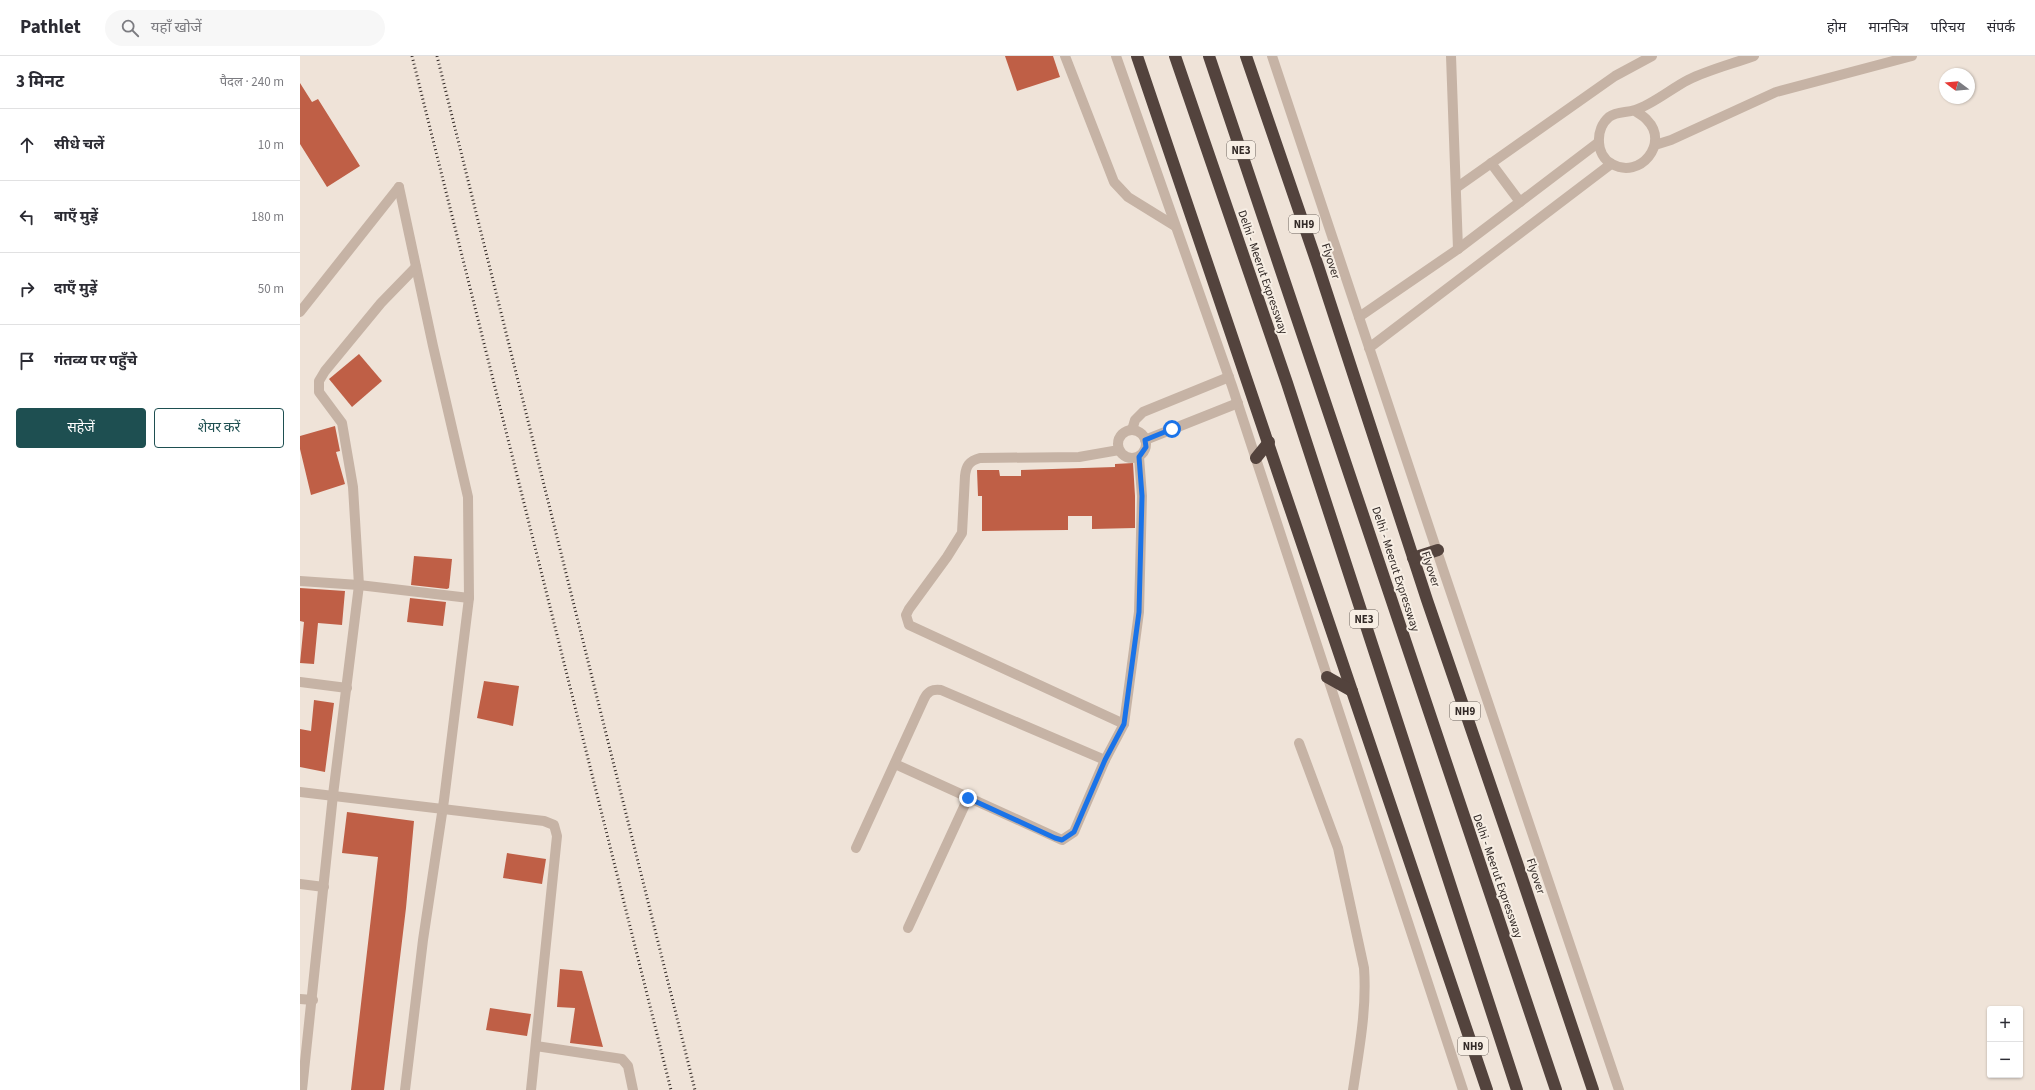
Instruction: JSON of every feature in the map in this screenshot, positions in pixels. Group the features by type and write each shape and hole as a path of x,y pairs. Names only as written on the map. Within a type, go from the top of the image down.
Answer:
{"highway":[{"name":"NH9","path":"1137,56 1488,1090"},
{"name":"Delhi - Meerut Expressway","path":"1175,56 1287,382 1517,1090"},
{"name":"Delhi - Meerut Expressway","path":"1209,56 1556,1090"},
{"name":"Flyover","path":"1246,56 1318,266 1413,558 1593,1090"},
{"path":"1256,458 1269,442"},
{"path":"1413,558 1438,550"},
{"path":"1327,677 1352,691"}],"street":[{"path":"1065,56 1114,182 1128,197 1175,226"},
{"path":"1116,56 1229,377 1462,1090"},
{"path":"1272,56 1438,550 1490,711 1619,1090"},
{"path":"1451,56 1458,249"},
{"path":"1456,188 1615,76 1652,56"},
{"path":"1635,111 1648,120 1654,132 1655,145 1651,156 1643,164 1633,168 1621,168 1611,164 1602,154 1599,142 1599,133 1603,124 1610,117 1618,112 1635,111 1689,79 1754,56"},
{"path":"1655,145 1671,140 1776,92 1912,56"},
{"path":"1359,317 1458,249 1599,142"},
{"path":"1491,164 1520,202"},
{"path":"1369,348 1611,164"},
{"path":"300,312 399,187 468,497 469,598 442,809 423,940 405,1090"},
{"path":"302,1090 313,1000 333,795 359,585 353,488 342,423 319,392 318,387 325,371 381,303 416,267"},
{"path":"1132,430 1135,420 1143,412 1229,377"},
{"path":"1145,440 1238,404"},
{"path":"895,764 1062,840 1074,832 1105,760 1124,724 1139,612 1142,496 1139,457 1146,447 1145,440 1139,432 1132,430 1122,435 1118,443 1119,450 1128,458 1139,457"},
{"path":"1119,450 1099,455 1079,457 980,458 969,463 965,476 962,533 906,615 909,625 1124,724"},
{"path":"300,581 359,585 469,598"},
{"path":"300,682 347,688"},
{"path":"856,848 924,699 928,692 933,689 941,690 1105,760"},
{"path":"1299,743 1338,848 1364,962 1364,1000 1353,1090"},
{"path":"300,792 544,821 554,825 557,836 531,1090"},
{"path":"908,928 968,798"},
{"path":"300,884 324,887"},
{"path":"300,999 313,1000"},
{"path":"536,1046 622,1060 628,1066 633,1090"}],"building":[{"path":"1005,56 1053,56 1060,77 1017,91"},
{"path":"300,83 312,102 318,99 360,166 327,187 300,144"},
{"path":"359,354 382,381 352,407 329,379"},
{"path":"335,426 340,451 336,452 345,484 311,495 300,449 300,436"},
{"path":"1133,463 1135,528 1092,529 1092,516 1068,516 1068,530 982,531 982,496 978,496 977,470 999,470 1000,476 1021,476 1021,470 1115,467 1115,464"},
{"path":"414,556 452,559 449,588 411,585"},
{"path":"300,588 345,591 342,625 318,623 314,664 300,663 304,622 300,621"},
{"path":"410,598 446,602 443,626 407,622"},
{"path":"484,681 519,686 513,726 477,718"},
{"path":"314,700 334,703 325,772 300,767 300,729 311,731"},
{"path":"347,812 414,821 406,908 384,1090 351,1090 378,857 342,853"},
{"path":"507,853 546,859 542,884 503,878"},
{"path":"560,969 582,971 603,1047 570,1043 575,1008 557,1007"},
{"path":"490,1008 531,1014 527,1036 486,1030"}],"railway":[{"path":"412,56 671,1090"},
{"path":"437,56 695,1090"}],"route":[{"path":"968,798 1055,838 1062,840 1069,837 1074,832 1105,760 1124,724 1139,612 1142,496 1139,457 1144,452 1146,447 1145,440 1172,429"}]}
